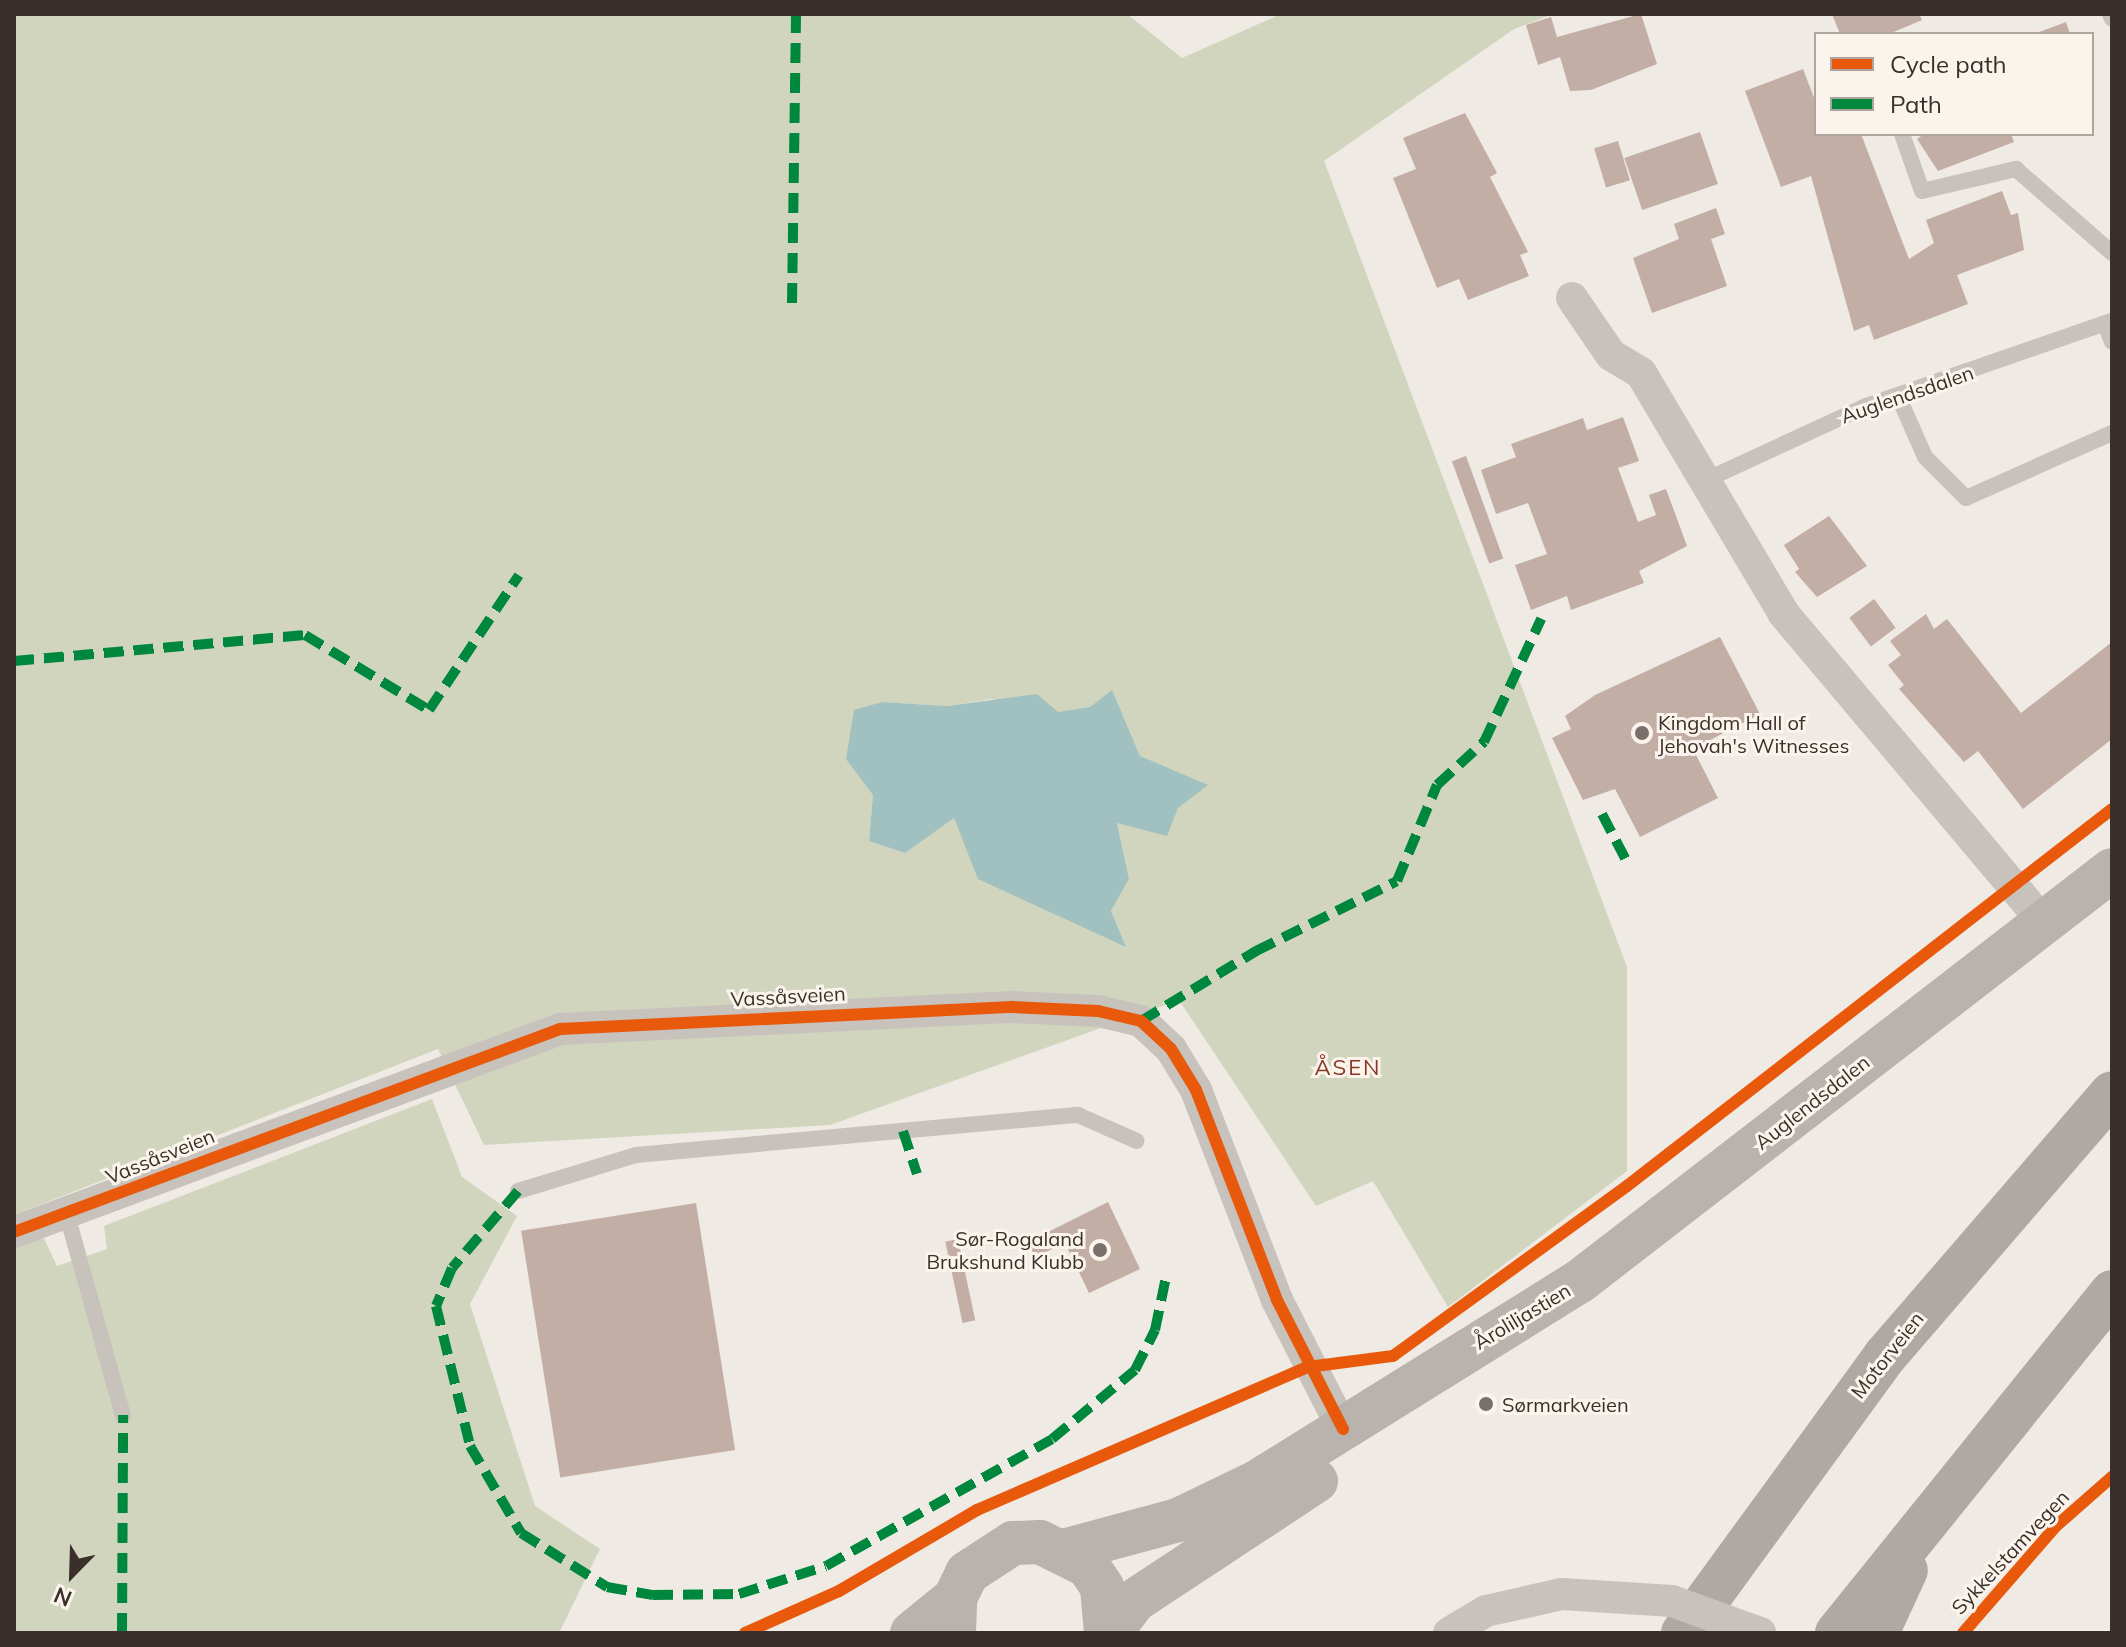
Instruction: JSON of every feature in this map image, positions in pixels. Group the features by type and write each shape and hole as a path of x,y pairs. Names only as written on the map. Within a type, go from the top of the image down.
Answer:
{"highway":[{"name":"Motorveien","path":"1683,1633 1885,1356 2112,1093"},
{"path":"1837,1633 1939,1499 2112,1292"},
{"path":"1877,1633 1939,1499"}],"main road":[{"name":"Auglendsdalen","path":"1580,1281 2112,870"},
{"name":"Åroliljastien","path":"1067,1550 1178,1520 1343,1429 1580,1281"},
{"name":"Åroliljastien","path":"1108,1633 1145,1593 1528,1336 1580,1281"},
{"path":"912,1633 954,1615 967,1573 1000,1548 1040,1542 1067,1550 1102,1587 1108,1633"}],"street":[{"path":"1572,298 1611,355 1641,373 1708,479 1784,614 2043,922"},
{"name":"Vassåsveien","path":"14,1232 67,1215 316,1115 560,1029 1012,1007 1098,1011 1141,1021 1171,1049 1196,1090 1277,1300 1343,1429"},
{"path":"1449,1633 1486,1611 1562,1594 1672,1601 1760,1633"}],"lane":[{"path":"1903,136 1922,191 2016,169 2112,253"},
{"path":"2109,322 2112,342"},
{"name":"Auglendsdalen","path":"1708,479 1866,406 1899,398 2109,322"},
{"path":"1899,398 1925,457 1966,498 2112,433"},
{"path":"518,1191 636,1155 1078,1115 1137,1141"},
{"path":"67,1215 123,1415"}],"green space":[{"path":"14,14 1127,14 1182,58 1281,14 1553,14 1514,29 1324,161 1627,967 1627,1171 1448,1307 1373,1181 1316,1206 1179,1000 830,1125 484,1145 438,1049 14,1215","holes":["1112,691 1140,756 1117,823 1129,879 1111,911 1125,946 954,817 905,853 869,841 882,702 947,706 992,699 1058,713 1090,707"]},
{"path":"432,1099 462,1177 517,1216 470,1304 535,1506 600,1549 559,1633 14,1633 14,1240 39,1228 57,1266 107,1249 104,1226"}],"water":[{"path":"1112,690 1140,756 1208,785 1178,808 1167,836 1117,823 1129,879 1111,911 1126,947 978,879 954,818 905,853 869,841 873,795 846,759 854,710 882,702 947,706 1037,694 1058,712 1090,707"}],"building":[{"path":"1641,14 1657,64 1591,90 1570,91 1560,57 1538,65 1526,25 1551,17 1557,37"},
{"path":"1832,14 1919,14 1922,20 1894,32 1839,32"},
{"path":"2066,22 2069,32 2039,32"},
{"path":"1803,69 1814,98 1814,136 1862,136 1909,259 1934,243 1926,220 2002,191 2011,215 2018,213 2024,250 1957,275 1968,304 1874,340 1869,325 1854,331 1811,176 1781,187 1745,91"},
{"path":"1465,113 1497,173 1490,177 1528,252 1520,255 1529,276 1468,300 1459,279 1437,288 1393,178 1416,169 1403,138"},
{"path":"1700,132 1718,184 1642,210 1624,158"},
{"path":"1921,136 2012,136 2014,142 1938,171 1917,139"},
{"path":"1618,141 1630,180 1606,188 1594,148"},
{"path":"1716,208 1725,234 1711,239 1727,286 1652,313 1633,258 1679,239 1674,224"},
{"path":"1623,417 1639,461 1618,468 1638,522 1656,515 1649,495 1666,489 1687,546 1639,571 1644,583 1571,610 1567,596 1531,610 1515,565 1547,554 1528,503 1496,514 1481,470 1516,457 1511,444 1583,418 1587,430"},
{"path":"1466,456 1503,558 1489,564 1452,461"},
{"path":"1829,516 1867,566 1817,597 1795,572 1799,569 1784,545"},
{"path":"1874,599 1896,628 1871,646 1849,618"},
{"path":"1926,614 1934,629 1947,619 2021,713 2112,642 2112,739 2023,809 1978,751 1964,762 1899,689 1904,685 1888,665 1901,655 1890,641"},
{"name":"Kingdom Hall of Jehovah's Witnesses","path":"1720,637 1760,714 1693,749 1718,798 1640,837 1615,789 1583,800 1552,738 1571,729 1565,716 1595,695"},
{"name":"Sør-Rogaland Brukshund Klubb","path":"1108,1202 1140,1269 1089,1293 1065,1243 1035,1257 1028,1242"},
{"path":"696,1203 735,1450 560,1478 521,1231"},
{"path":"958,1239 975,1320 963,1323 945,1242"}],"marked path":[{"path":"792,303 796,14"},
{"path":"14,661 305,635 429,710 519,575"},
{"path":"1141,1021 1256,951 1397,881 1437,785 1484,742 1541,619"},
{"path":"1602,814 1628,864"},
{"path":"903,1131 917,1174"},
{"path":"518,1191 452,1268 436,1306 470,1446 521,1533 607,1587 653,1595 739,1594 826,1566 1052,1439 1135,1370 1155,1330 1167,1272"},
{"path":"122,1633 123,1415"}],"cycle path":[{"path":"745,1633 839,1591 977,1510 1308,1367 1393,1356 1627,1186 2112,809"},
{"path":"14,1232 560,1029 1012,1007 1098,1011 1141,1021 1171,1049 1196,1090 1277,1300 1343,1429"},
{"name":"Sykkelstamvegen","path":"1963,1633 2055,1527 2112,1477"}],"place":[{"name":"Kingdom Hall of Jehovah's Witnesses","path":"1642,733"},
{"name":"Sør-Rogaland Brukshund Klubb","path":"1100,1250"},
{"name":"Sørmarkveien","path":"1486,1404"}],"district":[{"name":"ÅSEN","path":"1348,1068"}]}
